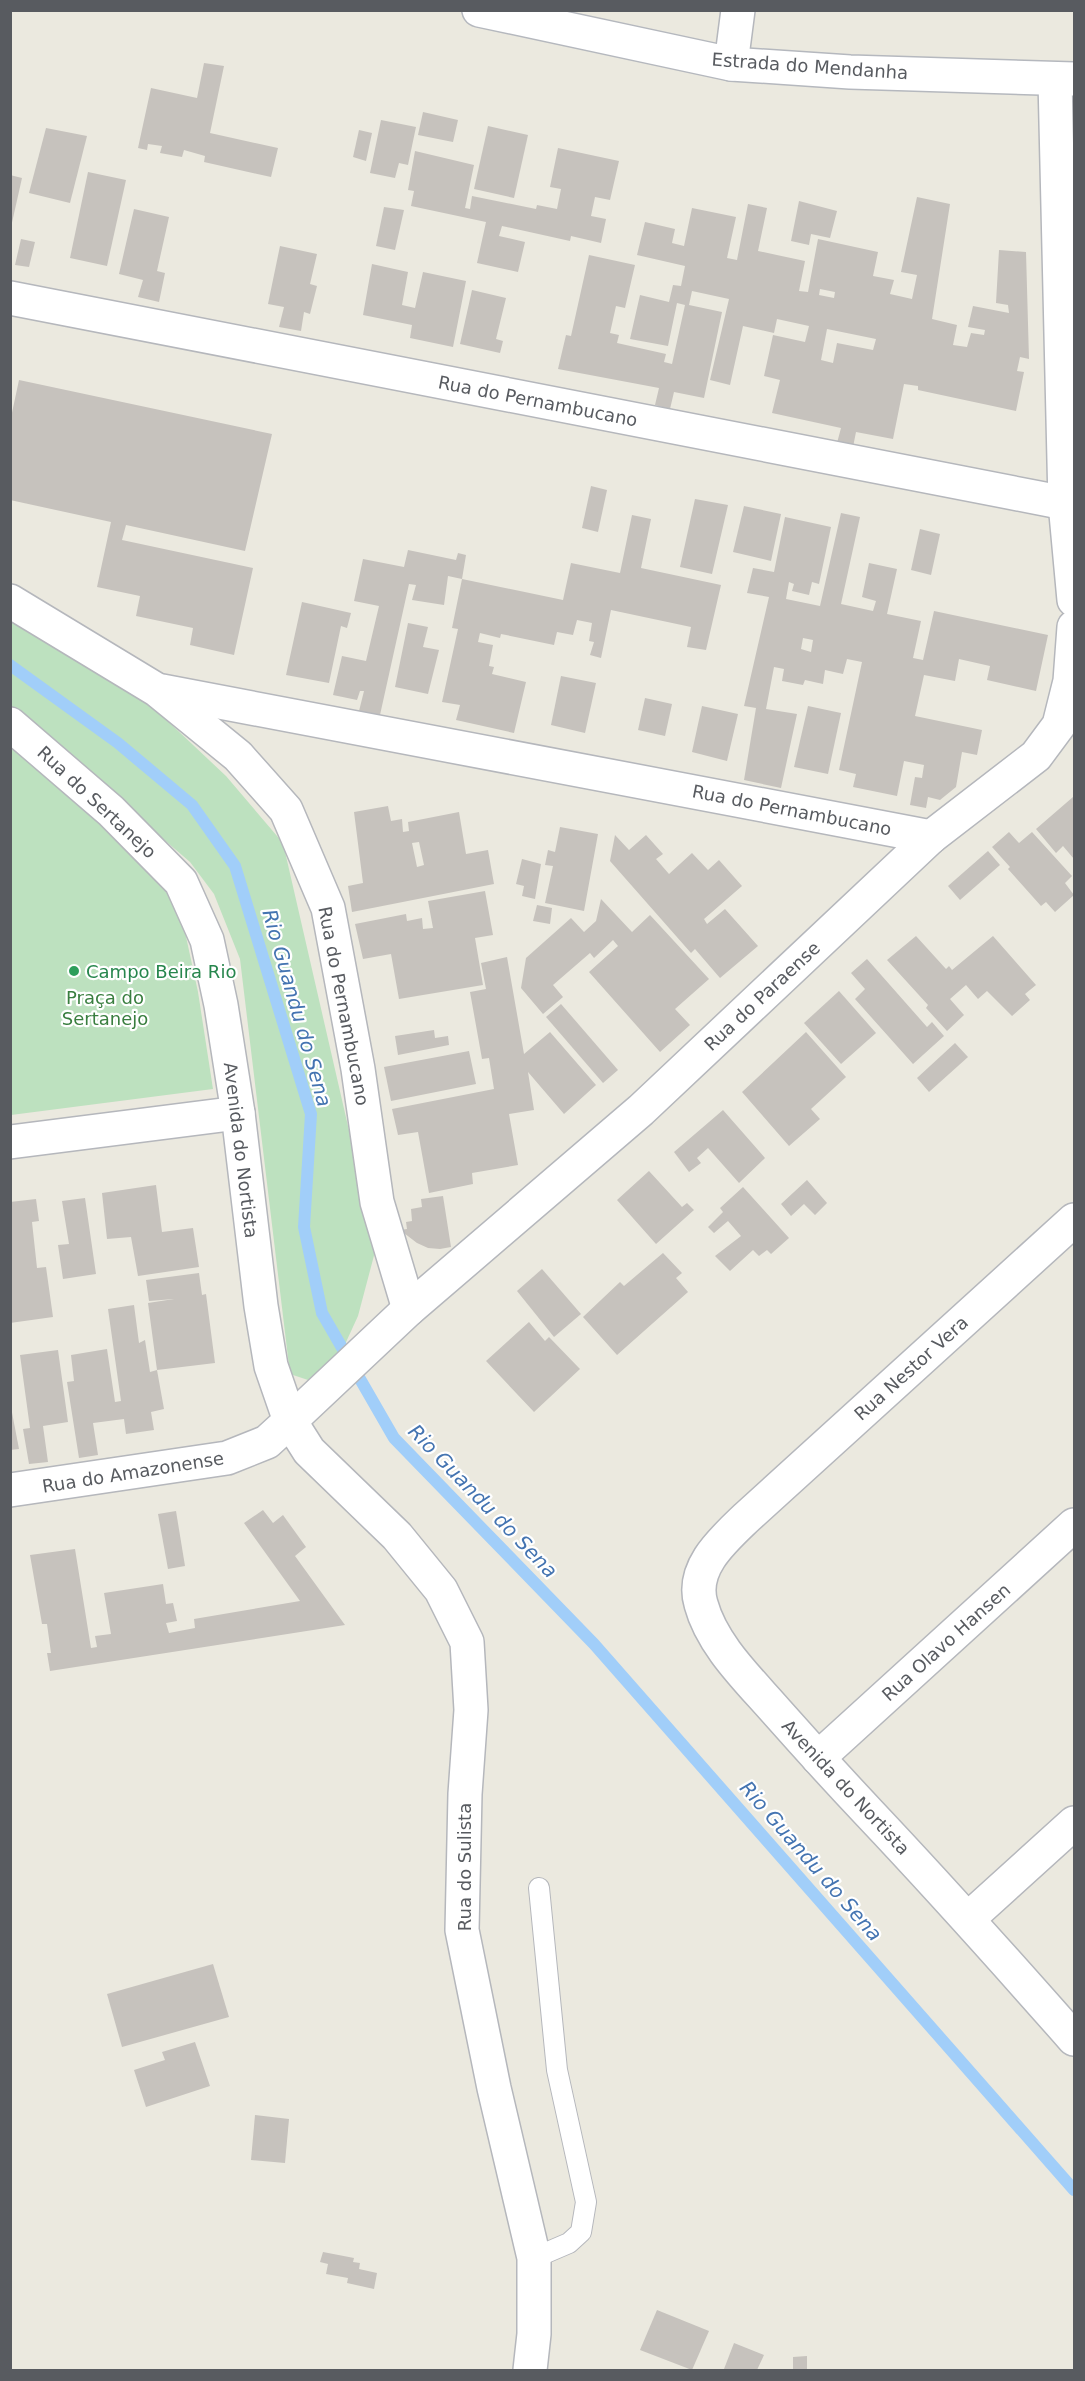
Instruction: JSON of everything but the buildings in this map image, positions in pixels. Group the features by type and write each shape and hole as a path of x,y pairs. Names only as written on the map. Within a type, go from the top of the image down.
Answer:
{"street":[{"name":"Estrada do Mendanha","path":"479,10 731,64 850,72 1065,80"},
{"path":"731,64 738,10"},
{"path":"1065,80 1065,503 1074,600"},
{"name":"Rua do Pernambucano","path":"10,298 1065,503"},
{"name":"Rua do Pernambucano","path":"10,601 157,690 238,756 286,810 328,908 358,1069 377,1202 410,1309"},
{"name":"Rua do Paraense","path":"386,1331 641,1110 931,837 1036,756 1059,725 1071,681 1074,627"},
{"name":"Rua do Pernambucano","path":"157,690 931,837"},
{"name":"Rua do Sertanejo","path":"10,724 111,811 181,882"},
{"name":"Avenida do Nortista","path":"181,882 207,940 221,1005 238,1113 261,1306 271,1366 299,1412"},
{"path":"10,1142 238,1113"},
{"name":"Rua Nestor Vera","path":"747,1517 1074,1220"},
{"name":"Rua do Amazonense","path":"10,1490 227,1458 267,1442 386,1331"},
{"name":"Rua do Sulista","path":"299,1412 309,1451 397,1536 441,1590 467,1642 471,1710 465,1794 462,1930 494,2088 534,2258 534,2334 530,2370"},
{"name":"Avenida do Nortista","path":"747,1517 717,1546 704,1567 699,1584 700,1603 712,1634 750,1682 968,1919 1074,2039"},
{"name":"Rua Olavo Hansen","path":"818,1758 1074,1525"},
{"path":"968,1919 1074,1823"}],"lane":[{"path":"534,2258 570,2243 582,2232 586,2202 557,2070 539,1888"}],"green space":[{"path":"11,620 27,632 141,696 226,776 283,843 376,1248 358,1316 341,1353 311,1381 290,1374 240,959 214,894 190,862 11,708"},
{"name":"Praça do Sertanejo","path":"10,741 162,880 185,932 198,992 213,1089 11,1115"}],"waterway":[{"name":"Rio Guandu do Sena","path":"10,665 118,743 192,805 235,866 311,1114 304,1227 322,1313 394,1438 594,1644 1074,2190"}],"place":[{"name":"Campo Beira Rio","path":"74,971"}]}
